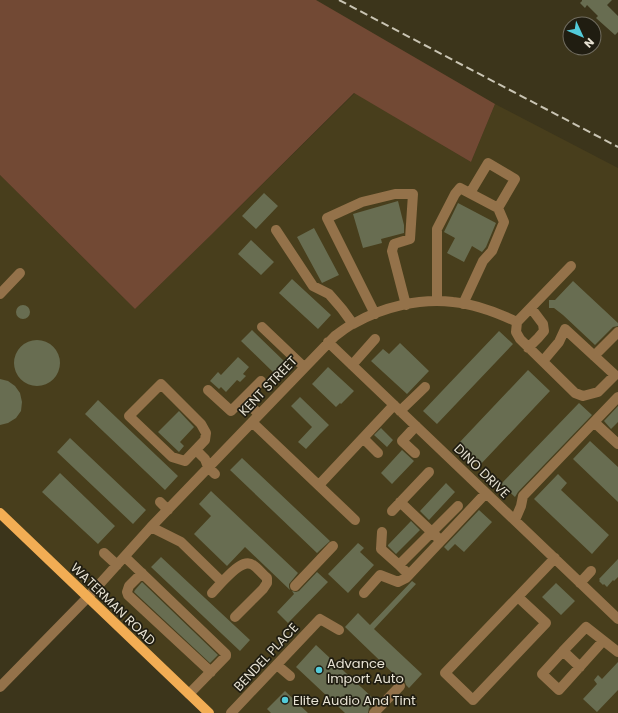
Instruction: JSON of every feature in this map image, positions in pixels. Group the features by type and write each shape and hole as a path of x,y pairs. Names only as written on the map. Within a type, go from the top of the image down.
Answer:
{"main road":[{"name":"WATERMAN ROAD","path":"0,513 209,713"}],"street":[{"path":"470,193 488,163 515,179 498,208"},
{"path":"437,301 437,229 455,194 460,188 498,208 504,222 492,251 483,261 463,304"},
{"path":"375,314 327,218 362,202 395,194 413,194 410,238 394,244 392,251 406,305"},
{"path":"276,230 313,286 329,294 342,308 353,324"},
{"path":"543,361 559,342 566,330 615,375 598,392 583,396 576,393 520,340 516,332 517,322 571,266"},
{"path":"0,294 20,273"},
{"name":"KENT STREET","path":"0,687 88,597 151,527 212,471 255,418 335,336 353,324 382,311 421,302 454,302 487,309 517,322"},
{"path":"528,348 544,331 543,324 531,308"},
{"path":"262,327 304,367"},
{"path":"594,356 618,332"},
{"path":"352,365 375,339"},
{"name":"DINO DRIVE","path":"328,342 416,426 439,443 515,520 618,619"},
{"path":"208,390 231,411 261,381"},
{"path":"160,384 201,424 206,433 205,440 196,450 185,461 172,457 129,416 160,384"},
{"path":"319,485 363,438 397,408 425,387"},
{"path":"515,520 521,506 523,496 618,398"},
{"path":"243,399 255,418 319,485 355,520"},
{"path":"594,422 616,439"},
{"path":"415,453 402,440 416,426"},
{"path":"363,438 378,454"},
{"path":"196,450 205,459 212,471"},
{"path":"392,510 430,472"},
{"path":"364,593 380,576 398,582 406,578 459,522 483,487"},
{"path":"160,502 168,510"},
{"path":"400,502 441,541"},
{"path":"398,565 458,506"},
{"path":"450,514 459,522"},
{"path":"151,527 180,542 222,582"},
{"path":"382,532 381,550 409,575"},
{"path":"295,586 333,546"},
{"path":"412,551 422,560"},
{"path":"104,553 117,565"},
{"path":"125,557 226,654 226,656 189,694"},
{"path":"518,597 546,623 473,700 445,673 555,558"},
{"path":"212,593 239,566 246,563 252,564 267,578 267,584 263,590 235,617"},
{"path":"580,583 591,571"},
{"path":"142,573 129,586 127,592 128,595 211,672"},
{"name":"BENDEL PLACE","path":"231,713 320,618 339,630"},
{"path":"603,641 559,690 542,674 586,627 618,652"},
{"path":"563,651 580,667"},
{"path":"277,664 290,676"},
{"path":"374,713 400,686"}],"shaded area":[{"path":"0,0 316,0 495,104 471,162 354,93 135,309 0,175"},
{"path":"355,93 471,162 495,104 618,168 618,713 209,713 0,513 0,175 135,309"}],"building":[{"path":"612,0 607,5 618,16 618,32 615,35 602,23 602,16 598,16 587,5 585,8 580,3 582,1"},
{"path":"264,193 278,206 256,229 242,216"},
{"path":"398,201 404,225 404,233 381,239 382,243 363,248 353,214"},
{"path":"458,203 496,223 486,247 482,252 472,246 464,262 447,253 455,238 444,232"},
{"path":"314,228 339,275 322,283 297,237"},
{"path":"251,240 274,262 261,275 238,254"},
{"path":"292,279 331,315 318,329 279,293"},
{"path":"573,281 618,323 618,326 613,327 595,345 563,315 554,308 549,308 549,300 555,300"},
{"path":"23,305 28,307 30,312 28,317 23,319 18,317 16,312 18,307"},
{"path":"252,330 286,363 275,374 241,341"},
{"path":"499,331 513,344 437,424 423,411"},
{"path":"37,340 50,344 56,350 60,363 56,376 50,382 37,386 24,382 18,376 14,363 18,350 24,344"},
{"path":"400,343 429,371 407,394 371,361 383,349 389,354"},
{"path":"238,357 249,367 243,374 246,376 240,382 237,380 226,392 221,387 219,389 210,381 218,372 221,375"},
{"path":"328,367 354,391 336,407 312,384"},
{"path":"528,370 550,391 480,465 458,444"},
{"path":"0,379 8,381 15,386 20,393 22,402 21,411 16,418 8,423 0,425"},
{"path":"300,397 329,425 306,449 298,442 312,427 291,406"},
{"path":"98,400 178,476 165,490 85,414"},
{"path":"579,403 592,415 518,492 515,497 501,484"},
{"path":"618,406 618,422 611,429 604,421"},
{"path":"179,411 194,427 180,442 184,446 179,452 158,432"},
{"path":"381,428 393,440 387,447 374,435"},
{"path":"70,438 146,510 133,524 57,452"},
{"path":"590,441 618,467 618,502 573,459"},
{"path":"402,450 414,461 392,484 381,473"},
{"path":"242,458 330,541 317,553 230,470"},
{"path":"60,473 115,526 98,544 42,492"},
{"path":"558,474 567,483 561,490 609,535 592,554 534,499"},
{"path":"446,483 455,492 429,520 420,511"},
{"path":"211,491 298,573 289,584 290,590 245,547 227,566 194,534 211,516 199,504"},
{"path":"479,510 492,522 464,552 455,544 448,551 444,547"},
{"path":"411,521 420,530 396,554 388,545"},
{"path":"358,543 364,548 360,552 374,565 348,593 328,574"},
{"path":"161,557 250,640 240,651 151,567"},
{"path":"618,559 618,577 607,587 599,581 599,579"},
{"path":"317,572 328,582 288,623 277,612 294,594 292,591 299,591"},
{"path":"412,581 416,584 374,629 422,674 409,688 405,682 400,680 345,627 358,613 370,625"},
{"path":"142,582 218,655 210,663 134,592"},
{"path":"556,583 575,601 561,615 542,597"},
{"path":"316,645 376,701 369,708 368,713 345,713 296,667"},
{"path":"618,662 618,690 597,712 583,699 597,684 594,680 598,675 602,679"},
{"name":"Elite Audio And Tint","path":"285,691 308,713 271,713 267,709"}],"railway":[{"path":"339,0 618,147"}],"place":[{"name":"Advance Import Auto","path":"319,670"},
{"name":"Elite Audio And Tint","path":"285,700"}]}
